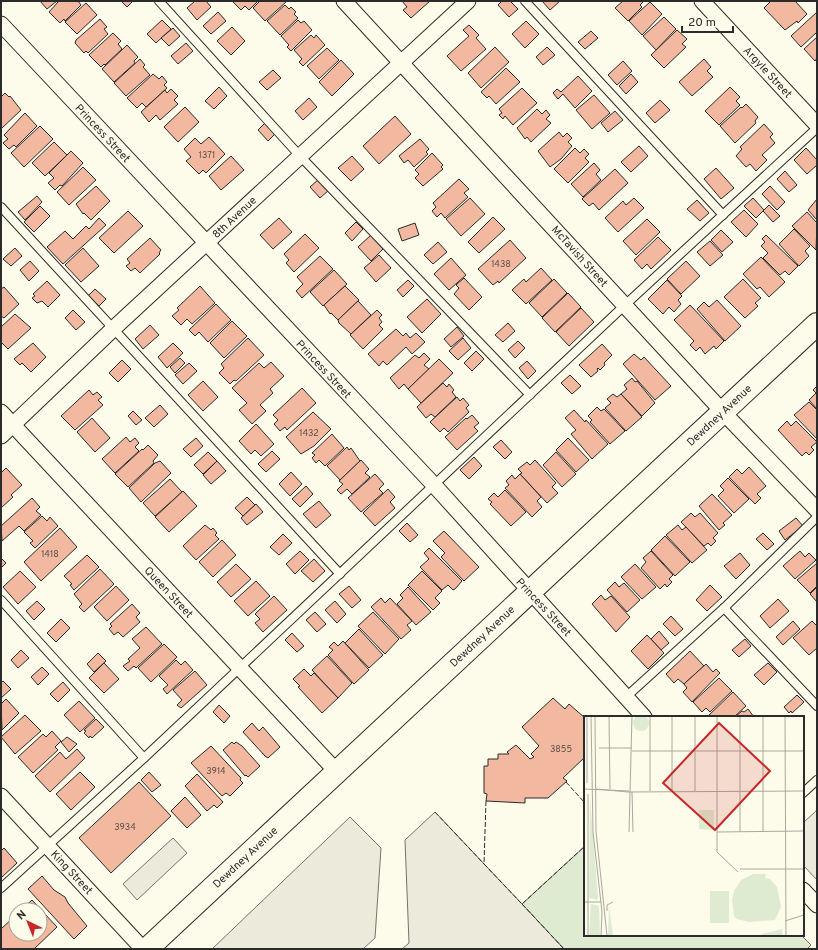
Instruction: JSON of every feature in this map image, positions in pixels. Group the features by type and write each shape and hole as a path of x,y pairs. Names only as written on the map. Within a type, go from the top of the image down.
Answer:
{"main road":[{"name":"Dewdney Avenue","path":"147,949 817,324"}],"street":[{"name":"McTavish Street","path":"344,1 402,62 723,412 817,510"},
{"name":"8th Avenue","path":"1,436 113,329 468,1"},
{"name":"Argyle Street","path":"702,1 817,127"},
{"name":"Princess Street","path":"1,24 434,486 643,716"},
{"name":"Queen Street","path":"1,412 336,772"},
{"name":"King Street","path":"1,796 143,949"},
{"path":"804,891 817,905"}],"lane":[{"path":"159,1 300,156 530,395"},
{"path":"525,1 723,214"},
{"path":"1,888 46,845 144,758 625,305 817,127"},
{"path":"1,207 340,574"},
{"path":"626,697 724,608 817,517"},
{"path":"1,600 144,758"},
{"path":"724,608 817,706"},
{"path":"804,792 817,780"}],"green space":[{"path":"584,847 584,936 802,936 811,945 807,949 564,949 522,904"}],"shaded area":[{"path":"817,810 817,880 804,866 804,822"},
{"path":"435,812 564,949 402,949 409,943 405,840"},
{"path":"350,817 381,848 375,938 363,949 212,949"},
{"path":"173,838 187,853 137,900 123,884"}],"building":[{"path":"40,1 57,1 47,9"},
{"path":"59,1 78,1 81,5 65,21 64,19 60,23 49,12"},
{"path":"121,1 133,1 127,7"},
{"path":"195,1 206,1 211,7 197,20 187,8"},
{"path":"232,1 258,1 249,10 245,6 241,10"},
{"path":"260,1 286,2 265,21 253,8"},
{"path":"402,1 430,1 411,18 403,10 407,7"},
{"path":"502,1 510,1 518,9 509,17 498,5"},
{"path":"542,1 560,1 550,10"},
{"path":"623,1 644,1 640,5 642,7 628,21 615,8"},
{"path":"771,1 795,1 807,14 798,23 797,21 785,30 764,8"},
{"path":"650,2 662,14 642,35 629,21"},
{"path":"86,3 97,15 77,34 65,22"},
{"path":"285,5 289,9 291,7 296,12 294,14 298,18 280,35 267,21"},
{"path":"218,12 226,21 211,34 203,26"},
{"path":"817,12 817,32 801,47 791,36"},
{"path":"664,17 676,29 656,50 643,36"},
{"path":"100,19 107,27 104,29 108,34 88,53 86,51 84,53 75,43 76,40"},
{"path":"162,20 171,29 156,43 147,34"},
{"path":"298,20 301,23 304,21 312,30 291,51 287,47 289,45 281,36"},
{"path":"526,21 539,34 525,48 512,34"},
{"path":"469,25 479,35 476,38 486,49 461,71 447,56 469,36 463,30"},
{"path":"232,27 245,41 231,55 217,41"},
{"path":"173,28 180,36 169,46 161,38"},
{"path":"677,30 687,39 682,44 686,47 664,68 651,55"},
{"path":"591,31 598,38 585,49 578,42"},
{"path":"113,33 121,41 118,44 122,49 101,67 89,55"},
{"path":"311,35 314,38 316,35 325,45 303,66 299,62 302,59 294,50"},
{"path":"817,37 817,58 815,61 804,49"},
{"path":"186,43 193,51 178,64 171,56"},
{"path":"127,45 138,57 134,61 135,63 114,82 102,69"},
{"path":"495,47 509,62 481,88 468,73"},
{"path":"547,47 555,55 543,65 536,57"},
{"path":"327,48 339,60 319,79 307,66"},
{"path":"140,59 145,65 143,67 150,75 126,96 114,83"},
{"path":"704,59 711,67 707,71 713,77 692,96 679,82"},
{"path":"341,60 354,74 332,96 319,82"},
{"path":"623,61 632,71 617,85 608,75"},
{"path":"506,68 520,82 496,104 489,96 487,98 481,92"},
{"path":"273,70 281,78 267,90 259,82"},
{"path":"153,74 159,79 162,76 167,82 164,85 167,88 146,107 142,103 137,108 127,98"},
{"path":"631,74 638,82 626,94 619,86"},
{"path":"578,76 592,91 575,108 563,94 558,99 553,93 557,89 561,92"},
{"path":"219,87 227,96 214,109 205,101"},
{"path":"730,87 740,97 736,101 740,105 719,125 705,111"},
{"path":"522,88 537,103 513,125 505,116 503,119 499,115 502,113 499,109"},
{"path":"171,89 178,96 174,100 178,104 160,120 156,115 149,122 141,112 165,90 167,93"},
{"path":"5,93 9,97 10,96 21,110 1,129 1,97"},
{"path":"594,95 610,113 592,129 576,110"},
{"path":"309,98 317,107 303,120 295,111"},
{"path":"660,100 670,110 655,123 646,113"},
{"path":"746,104 758,117 755,121 756,123 735,143 720,126"},
{"path":"185,107 199,122 178,142 164,127"},
{"path":"537,109 542,114 546,110 550,115 546,119 551,123 531,142 527,137 525,139 517,128"},
{"path":"615,111 623,120 608,132 601,123"},
{"path":"25,113 37,126 16,147 14,145 9,149 3,143 8,139 4,135"},
{"path":"395,116 411,134 379,164 363,146"},
{"path":"266,122 276,133 268,141 258,130"},
{"path":"764,124 773,134 770,137 775,143 762,155 767,160 756,171 750,164 746,167 736,156 742,149 740,147"},
{"path":"40,126 53,139 24,167 11,153"},
{"path":"559,132 563,137 567,133 572,138 568,142 572,146 561,159 550,167 538,151"},
{"path":"209,137 225,154 206,173 203,170 199,174 186,161 191,157 184,149 195,138 201,144"},
{"path":"420,139 429,149 426,152 428,154 414,167 408,160 404,163 399,156"},
{"path":"54,142 67,155 45,176 32,163"},
{"path":"639,146 648,156 631,172 621,162"},
{"path":"575,148 580,153 584,149 589,154 585,158 589,162 568,183 554,169"},
{"path":"806,148 817,160 817,165 807,174 794,160"},
{"path":"71,151 83,163 62,186 60,185 55,190 48,183 54,178 49,173"},
{"path":"432,153 443,165 441,167 443,169 423,186 415,178 419,174 415,170"},
{"path":"231,156 244,170 221,190 209,176"},
{"path":"352,156 364,169 351,181 338,168"},
{"path":"594,163 600,170 596,174 601,180 583,197 571,184"},
{"path":"83,167 96,180 69,205 57,192"},
{"path":"716,168 734,188 721,199 704,179"},
{"path":"615,169 628,183 599,210 593,203 589,206 582,199"},
{"path":"785,171 797,185 789,192 777,179"},
{"path":"319,179 329,190 320,198 310,187"},
{"path":"459,179 469,189 464,193 468,197 445,218 441,213 437,217 432,211 436,207 433,203"},
{"path":"96,186 110,201 91,220 84,213 83,214 76,204"},
{"path":"770,186 785,202 777,210 762,194"},
{"path":"37,196 42,202 25,220 18,212"},
{"path":"470,198 485,214 461,236 446,219"},
{"path":"634,198 644,208 618,232 605,218 623,201 626,205"},
{"path":"753,198 764,210 756,218 744,206"},
{"path":"817,199 817,220 808,210"},
{"path":"697,200 709,213 700,221 687,209"},
{"path":"769,205 780,216 773,222 763,211"},
{"path":"40,206 50,216 34,232 24,222"},
{"path":"744,210 758,224 746,237 731,222"},
{"path":"128,211 143,226 114,253 99,238"},
{"path":"807,212 817,223 816,250 792,226"},
{"path":"493,217 505,229 479,253 468,242"},
{"path":"99,218 106,225 63,264 47,247 65,231 73,239 86,226 89,229"},
{"path":"279,218 292,232 273,249 260,235"},
{"path":"647,219 660,232 636,255 623,241"},
{"path":"356,222 363,229 352,241 345,233"},
{"path":"415,223 419,235 402,241 398,229"},
{"path":"794,229 810,246 805,251 809,256 799,266 779,244"},
{"path":"721,230 733,242 722,252 711,240"},
{"path":"305,234 319,248 294,272 286,263 289,260 284,254"},
{"path":"371,235 383,249 371,261 358,247"},
{"path":"766,235 798,266 789,275 785,271 780,275 763,258 768,253 761,246 765,242 762,239"},
{"path":"658,237 671,250 651,269 647,264 642,269 634,260"},
{"path":"150,238 161,250 159,253 160,254 140,273 135,268 131,271 126,266 130,263 127,259"},
{"path":"510,240 526,258 499,283 498,281 493,285 478,269"},
{"path":"710,241 723,255 710,266 697,252"},
{"path":"438,242 447,252 433,264 424,255"},
{"path":"15,248 22,256 11,266 3,259"},
{"path":"83,248 99,266 81,282 65,265"},
{"path":"379,255 391,268 376,282 364,268"},
{"path":"320,256 333,269 302,298 296,291 303,284 297,277"},
{"path":"761,257 785,282 769,297 760,287 757,289 743,274"},
{"path":"451,258 466,275 449,290 434,274"},
{"path":"30,261 39,271 29,281 20,270"},
{"path":"686,261 700,276 681,294 667,279"},
{"path":"541,268 552,280 526,304 512,290 524,279 526,282"},
{"path":"334,270 347,284 323,306 310,292"},
{"path":"464,278 482,297 469,310 454,294 459,288 456,285"},
{"path":"554,279 567,293 542,317 529,303"},
{"path":"743,279 761,298 755,303 758,306 745,318 724,297"},
{"path":"408,280 414,286 403,297 397,290"},
{"path":"667,280 682,296 678,300 681,304 674,312 669,307 663,314 648,299"},
{"path":"47,281 60,295 48,307 42,301 37,303 32,298 35,296 33,294"},
{"path":"200,286 215,303 192,324 187,319 181,325 172,316 179,310 177,308"},
{"path":"345,286 359,300 338,320 331,313 330,314 324,305"},
{"path":"4,287 19,304 4,318 1,316 1,289"},
{"path":"95,289 106,299 99,306 88,296"},
{"path":"568,293 581,307 555,332 542,318"},
{"path":"427,299 441,314 422,333 407,317"},
{"path":"717,300 741,326 725,341 697,309 704,302 709,307"},
{"path":"358,301 371,315 351,334 339,323 338,320"},
{"path":"216,304 231,320 208,342 199,332 195,336 189,330"},
{"path":"690,305 724,341 716,349 714,346 705,354 700,347 696,351 690,345 694,341 674,320"},
{"path":"581,308 594,322 569,346 556,332"},
{"path":"73,310 85,322 76,330 65,318"},
{"path":"377,310 382,315 379,318 382,322 379,325 383,329 363,349 350,335"},
{"path":"15,314 31,328 8,349 1,342 1,327"},
{"path":"232,321 247,336 224,358 210,343"},
{"path":"508,323 515,331 503,342 495,335"},
{"path":"150,325 159,335 143,349 135,339"},
{"path":"457,327 464,336 451,347 444,339"},
{"path":"396,329 403,336 406,333 410,338 416,333 425,342 412,354 406,347 387,365 383,361 379,366 368,354"},
{"path":"248,338 264,355 236,381 234,380 230,384 219,373 224,368 221,364"},
{"path":"463,338 471,348 458,360 449,351"},
{"path":"518,341 525,348 515,358 508,350"},
{"path":"33,343 46,357 31,372 22,363 20,365 14,359"},
{"path":"173,343 183,353 167,368 158,357"},
{"path":"602,344 612,355 604,363 605,365 600,370 598,368 598,371 591,377 579,365"},
{"path":"476,351 484,359 472,371 464,363"},
{"path":"424,353 430,359 424,365 429,369 408,389 404,384 399,389 390,378 415,355 419,358"},
{"path":"634,354 641,360 644,357 671,386 655,400 623,364"},
{"path":"180,358 185,363 175,373 170,367"},
{"path":"439,359 453,373 421,403 408,389"},
{"path":"122,360 131,369 118,382 109,373"},
{"path":"527,361 536,371 528,379 519,368"},
{"path":"271,362 284,376 270,389 273,393 260,405 266,411 252,424 239,410 247,403 232,388 259,363 264,368"},
{"path":"189,363 197,371 183,384 175,375"},
{"path":"570,375 581,386 572,394 561,383"},
{"path":"632,378 635,382 637,381 655,403 642,416 621,394 627,389 624,385"},
{"path":"203,381 218,397 203,411 188,395"},
{"path":"443,383 447,387 449,384 454,390 452,392 456,397 435,417 431,414 426,418 417,407"},
{"path":"817,386 817,409 809,400 816,393 813,390"},
{"path":"302,388 316,403 287,430 285,427 280,431 274,424 278,420 273,415"},
{"path":"89,390 93,395 97,392 102,397 98,400 103,405 75,430 61,416"},
{"path":"613,394 617,397 621,394 642,417 626,431 605,408 611,403 607,399"},
{"path":"457,397 460,401 463,398 469,405 466,408 469,412 448,432 444,428 440,432 430,422"},
{"path":"809,402 817,410 817,439 794,415"},
{"path":"160,405 168,414 154,427 145,418"},
{"path":"597,407 601,411 604,409 625,431 610,444 590,422 592,420 588,416"},
{"path":"574,410 585,422 586,420 608,444 592,459 571,434 576,430 565,418"},
{"path":"133,411 142,420 136,425 128,416"},
{"path":"313,412 331,429 314,446 301,454 286,437"},
{"path":"472,415 479,423 474,427 478,431 457,450 445,437 466,418 467,419"},
{"path":"92,418 110,438 95,452 77,432"},
{"path":"787,421 791,426 796,421 817,442 811,447 814,450 809,455 806,452 802,456 778,430"},
{"path":"256,424 274,444 261,456 255,450 251,454 239,441"},
{"path":"332,434 344,448 325,466 319,460 316,463 312,458 315,455 312,453"},
{"path":"126,437 130,442 135,438 139,443 135,447 139,451 115,473 102,459"},
{"path":"196,438 203,446 191,457 183,449"},
{"path":"568,438 589,460 576,472 556,450"},
{"path":"501,440 512,452 505,459 493,447"},
{"path":"148,445 158,455 153,461 154,463 128,487 115,474"},
{"path":"347,447 349,450 351,448 360,461 340,480 327,466"},
{"path":"272,451 280,459 266,472 258,464"},
{"path":"208,452 217,461 203,474 194,465"},
{"path":"556,452 576,474 562,487 543,465"},
{"path":"474,457 482,466 469,479 460,470"},
{"path":"361,460 369,469 365,473 370,477 352,494 347,489 341,494 337,490 343,484 339,481"},
{"path":"535,460 556,483 552,487 558,493 547,503 520,474 522,473 518,469 527,462 530,465"},
{"path":"160,461 171,473 141,502 129,488 155,463"},
{"path":"217,461 226,471 211,484 203,475"},
{"path":"749,467 766,486 757,494 761,498 755,504 729,477 737,469 742,474"},
{"path":"6,468 22,485 11,495 13,497 1,508 1,473"},
{"path":"291,472 302,484 290,496 279,484"},
{"path":"375,474 384,484 379,489 383,493 361,512 348,498"},
{"path":"520,474 541,497 537,501 542,507 532,517 505,488 509,485 506,481 512,475 515,479"},
{"path":"728,478 749,499 734,513 718,496 724,490 720,486"},
{"path":"170,479 182,492 155,516 143,503"},
{"path":"306,486 313,494 300,507 292,499"},
{"path":"388,489 395,497 390,502 395,508 375,526 363,513"},
{"path":"505,490 526,512 511,526 490,504 492,502 488,499 494,493 498,497"},
{"path":"183,491 197,506 169,532 155,517"},
{"path":"712,494 732,515 723,523 725,525 719,530 699,506"},
{"path":"247,497 255,505 243,516 235,508"},
{"path":"32,498 40,507 36,511 41,515 24,531 19,526 2,541 1,526"},
{"path":"319,501 331,515 316,528 303,514"},
{"path":"256,504 263,512 247,525 241,518"},
{"path":"691,513 695,517 700,513 718,533 713,538 716,541 711,546 708,543 704,546 681,522"},
{"path":"42,516 47,521 50,517 58,526 35,548 30,543 33,541 24,532"},
{"path":"796,518 803,526 785,540 779,531"},
{"path":"407,523 418,535 410,542 399,531"},
{"path":"205,525 211,530 213,528 217,533 215,535 219,539 196,560 183,546"},
{"path":"678,525 682,530 686,527 707,550 692,563 666,535"},
{"path":"60,528 77,547 41,581 24,562"},
{"path":"444,531 479,567 464,581 441,557 445,553 433,541"},
{"path":"763,533 774,544 767,550 756,539"},
{"path":"283,534 292,543 279,555 270,547"},
{"path":"665,536 690,562 675,576 651,550"},
{"path":"222,540 236,555 213,577 199,562"},
{"path":"429,548 462,581 455,589 453,590 448,585 442,590 420,567 429,559 424,553"},
{"path":"300,551 309,560 295,574 286,564"},
{"path":"651,551 673,575 669,579 672,582 667,587 665,584 660,589 641,568 646,562 643,558"},
{"path":"800,551 805,557 809,553 816,560 795,579 783,566"},
{"path":"740,553 750,565 736,579 724,566"},
{"path":"87,555 99,567 74,590 70,585 72,584 64,576"},
{"path":"1,558 6,563 1,568"},
{"path":"314,559 325,571 313,582 301,571"},
{"path":"817,563 817,586 810,593 797,580"},
{"path":"236,564 251,579 231,597 217,582"},
{"path":"635,564 656,587 642,599 621,577"},
{"path":"100,569 114,584 84,612 79,607 82,604 74,594"},
{"path":"20,571 36,587 18,604 3,587"},
{"path":"422,571 442,591 435,598 440,603 433,610 408,585"},
{"path":"256,581 270,596 248,616 234,601"},
{"path":"615,582 619,587 624,583 640,600 627,612 607,590"},
{"path":"710,585 722,597 707,611 696,600"},
{"path":"116,586 129,600 107,621 94,607"},
{"path":"349,586 361,600 352,608 339,594"},
{"path":"408,587 431,612 416,625 397,604 403,598 400,595"},
{"path":"817,587 817,602 810,594"},
{"path":"601,595 605,600 611,596 630,617 616,632 592,604"},
{"path":"274,596 287,610 263,632 255,623 260,619 255,614"},
{"path":"381,598 385,603 390,598 412,621 407,625 411,630 401,639 371,607"},
{"path":"778,599 789,611 770,628 760,616"},
{"path":"37,601 45,609 34,620 26,611"},
{"path":"335,601 346,614 337,623 325,610"},
{"path":"132,604 140,613 136,617 140,622 123,637 118,632 114,635 109,629 112,626 110,624"},
{"path":"315,612 326,624 317,632 306,620"},
{"path":"373,612 399,639 385,654 358,626"},
{"path":"671,616 683,629 675,636 663,624"},
{"path":"61,619 70,628 56,642 47,633"},
{"path":"793,621 800,629 783,645 776,637"},
{"path":"812,621 817,626 817,648 809,655 793,638"},
{"path":"146,627 162,644 136,668 134,666 128,671 123,666 130,661 128,659 140,648 132,639"},
{"path":"359,629 383,655 369,668 345,643"},
{"path":"659,631 669,643 661,650 651,639"},
{"path":"292,633 304,646 297,652 285,640"},
{"path":"647,635 664,653 648,669 631,651"},
{"path":"745,639 751,646 739,657 732,650"},
{"path":"343,641 369,670 354,684 328,655 333,650 329,647 334,642 338,646"},
{"path":"164,644 177,657 151,682 138,668"},
{"path":"21,650 29,658 18,668 11,660"},
{"path":"690,651 704,666 684,684 678,679 674,683 666,674"},
{"path":"98,653 106,661 94,672 87,664"},
{"path":"327,656 352,683 338,698 312,670"},
{"path":"176,660 181,665 185,661 193,670 167,694 163,689 168,685 159,676"},
{"path":"104,663 119,679 104,693 89,678"},
{"path":"768,663 777,672 764,685 754,675"},
{"path":"706,664 713,672 716,669 720,673 692,702 683,692 687,688 684,684"},
{"path":"42,667 49,674 38,685 31,677"},
{"path":"304,669 311,676 314,673 338,698 322,713 298,687 300,686 293,679"},
{"path":"195,671 207,685 181,708 177,705 182,700 173,690"},
{"path":"719,678 732,691 710,712 706,708 702,712 693,702"},
{"path":"3,681 11,689 1,698 1,683"},
{"path":"63,682 70,690 58,702 50,694"},
{"path":"733,692 746,706 735,716 708,716"},
{"path":"797,695 804,702 792,713 791,711 789,713 784,707"},
{"path":"553,698 565,709 569,704 584,717 584,758 563,778 567,781 548,798 525,798 525,803 486,801 487,794 484,793 484,766 488,766 488,759 498,759 498,754 509,754 507,752 516,745 530,759 534,757 531,754 539,746 522,727"},
{"path":"6,699 19,713 2,730 1,704"},
{"path":"79,701 95,718 80,732 64,715"},
{"path":"219,705 230,716 224,723 213,712"},
{"path":"748,709 753,716 736,716 742,711 744,712"},
{"path":"25,715 41,731 15,754 1,737"},
{"path":"96,719 104,727 92,738 90,736 89,738 84,733 86,731 84,730"},
{"path":"252,723 259,731 263,727 280,747 268,758 243,732"},
{"path":"52,731 61,741 55,747 58,750 33,773 18,757 43,734 46,737"},
{"path":"67,737 77,744 69,752 61,742"},
{"path":"232,742 234,744 236,742 242,746 260,766 248,777 246,775 245,776 223,750"},
{"path":"211,746 241,778 240,780 243,783 230,796 226,793 222,796 191,763"},
{"path":"77,749 85,758 50,792 35,776 60,752 66,759"},
{"path":"80,772 95,787 71,810 56,794"},
{"path":"149,772 161,785 152,792 141,780"},
{"path":"197,774 223,802 217,808 214,805 207,811 185,786"},
{"path":"139,782 171,816 111,873 79,838"},
{"path":"185,797 201,815 187,828 171,811"},
{"path":"4,848 17,863 1,878 1,851"},
{"path":"42,876 54,890 65,897 68,903 87,926 74,939 48,911 48,902 40,902 28,889"},
{"path":"48,917 57,927 48,936"},
{"path":"8,922 8,942 41,942 34,949 1,949 1,929"}],"fence":[{"path":"566,782 584,802"},
{"path":"486,801 484,864 522,904 584,847"},
{"path":"435,812 484,864"},
{"path":"522,904 564,949"}]}
